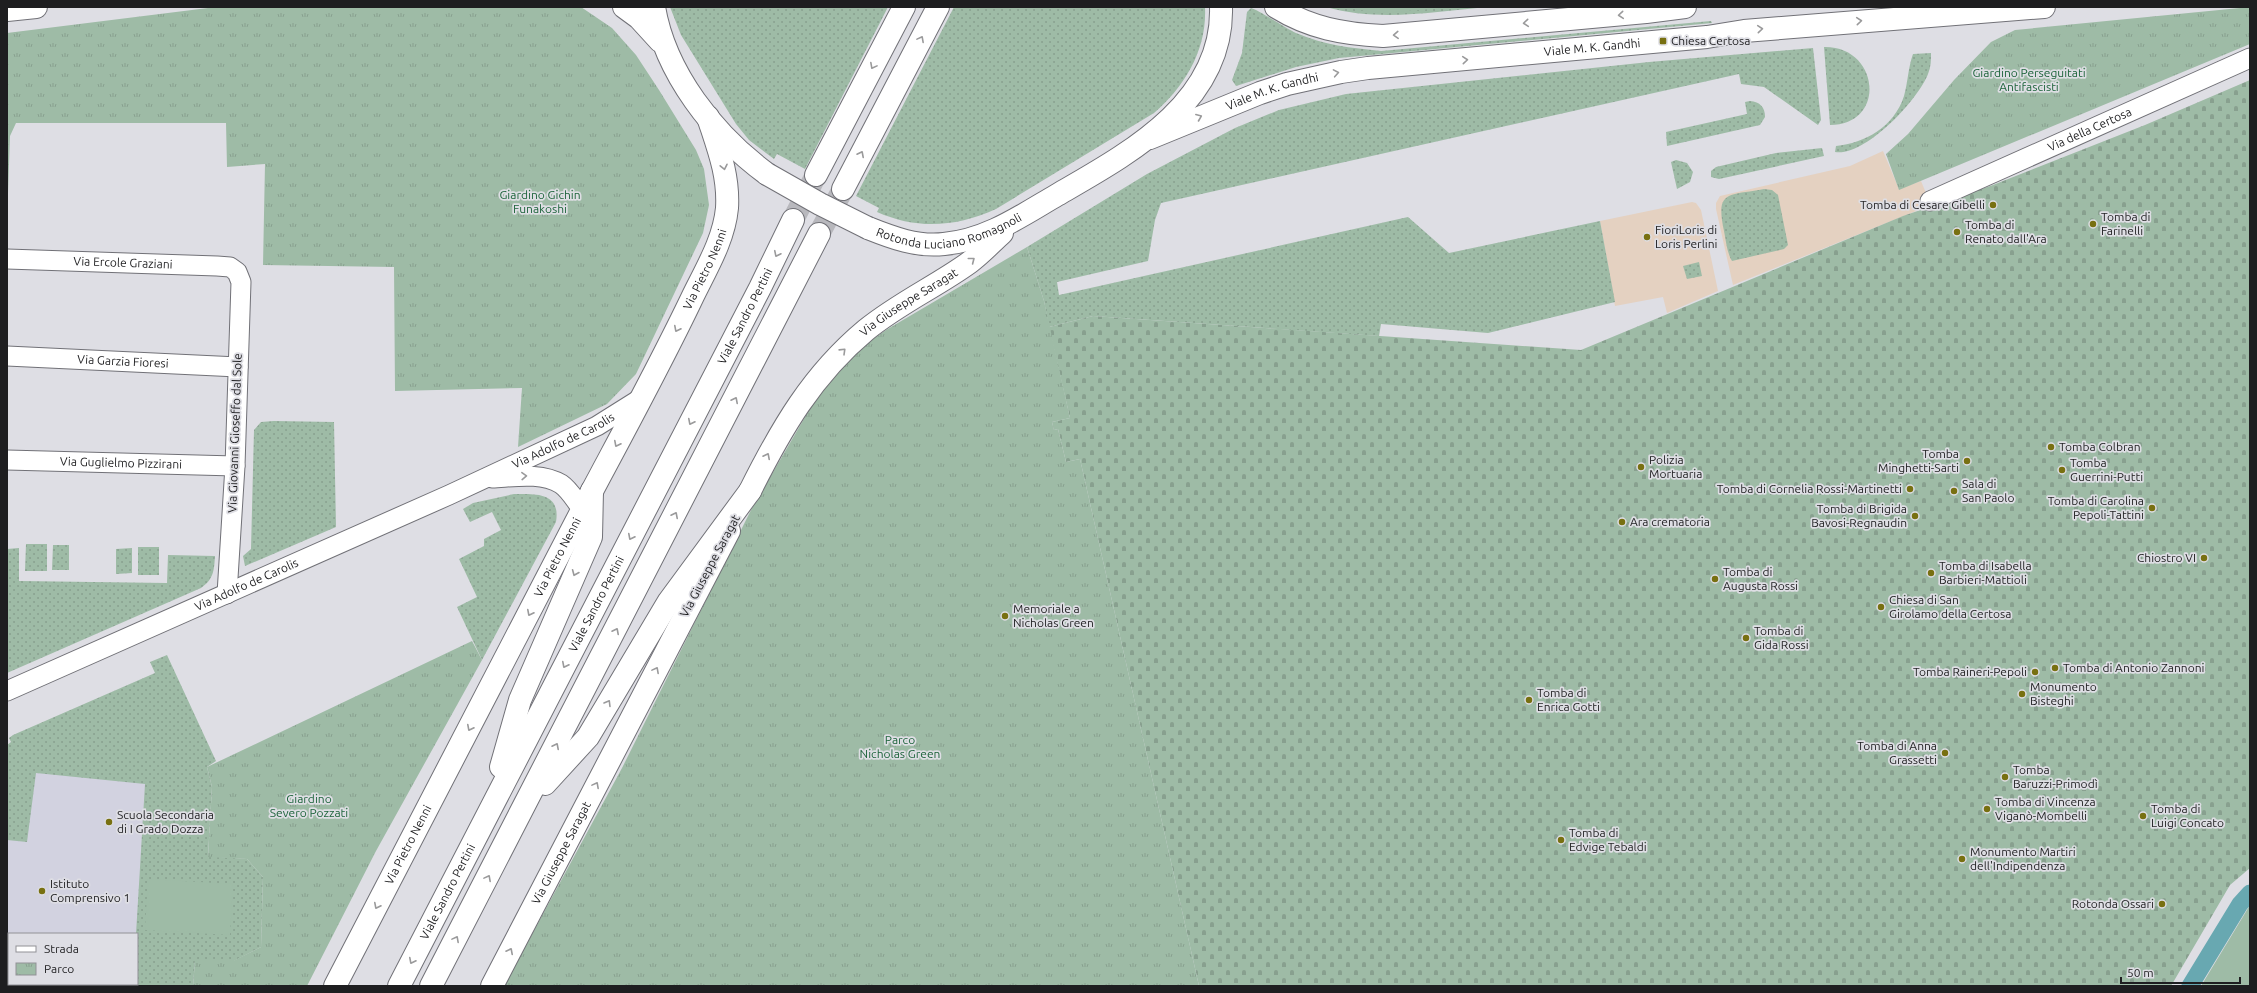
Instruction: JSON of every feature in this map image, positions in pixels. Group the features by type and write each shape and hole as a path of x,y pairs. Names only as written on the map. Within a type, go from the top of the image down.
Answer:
{"main road":[{"path":"7,10 36,7"},
{"path":"624,7 650,29 670,57"},
{"name":"Rotonda Luciano Romagnoli","path":"654,7 670,57 708,117 728,142 767,174 820,204 868,228 897,240 943,244 988,234 1100,171 1150,138 1182,108 1206,71 1218,35 1221,7"},
{"path":"816,175 904,7"},
{"path":"843,189 938,7"},
{"path":"1276,7 1300,19 1329,30 1346,34 1383,36 1646,12 1685,7"},
{"name":"Viale M. K. Gandhi","path":"1150,138 1260,93 1316,77 1355,70 1708,37 1744,31 1911,12 2044,7"},
{"name":"Via Pietro Nenni","path":"335,986 583,510 714,252 725,222 727,196 725,169 708,117"},
{"name":"Via Giuseppe Saragat","path":"492,986 774,444 799,402 844,350 867,329 907,301 971,261 1017,218"},
{"name":"Viale Sandro Pertini","path":"399,986 760,288 793,220"},
{"path":"431,986 819,234"},
{"path":"490,810 520,700 591,537 592,491"},
{"path":"525,806 588,737 669,602 750,491"}],"street":[{"name":"Via della Certosa","path":"1930,201 2250,58"},
{"name":"Via Ercole Graziani","path":"7,259 217,266 230,267 237,272"},
{"name":"Via Giovanni Gioseffo dal Sole","path":"227,594 234,466 241,282 237,272"},
{"name":"Via Garzia Fioresi","path":"7,356 238,367"},
{"name":"Via Adolfo de Carolis","path":"7,691 485,478 597,426 640,399"},
{"name":"Via Guglielmo Pizzirani","path":"7,460 234,466"},
{"name":"Via Adolfo de Carolis","path":"485,478 530,476 551,480 561,484 570,492 583,510"}],"shaded area":[{"path":"1883,151 1899,189 1921,181 1931,205 1733,285 1716,209 1716,203 1720,196 1850,166"},
{"path":"1692,202 1696,203 1701,210 1718,291 1667,313 1663,297 1615,306 1600,221"},
{"name":"Scuola Secondaria di I Grado Dozza","path":"140,722 195,961 193,986 7,986 7,757"}],"green space":[{"name":"Giardino Gichin Funakoshi","path":"216,7 581,7 612,28 636,55 696,150 704,169 709,205 703,233 636,374 607,404 518,447 522,388 395,391 394,267 263,265 265,164 227,167 226,123 16,123 10,136 7,222 7,33"},
{"path":"670,7 888,7 805,169 777,154 774,159 749,140 736,124 681,35"},
{"path":"954,7 1205,7 1205,23 1198,52 1192,66 1175,91 1154,113 996,209 966,220 952,223 922,224 907,222 877,212 879,208 856,196"},
{"path":"1326,7 1487,7 1386,15 1346,12"},
{"path":"1338,7 1456,7 1382,13"},
{"name":"Giardino Perseguitati Antifascisti","path":"2250,7 2250,44 1899,190 1886,154 1908,134 1954,80 1991,42 2015,30"},
{"path":"1251,8 1292,31 1306,37 1359,49 1381,51 1711,21 1712,23 1339,58 1296,67 1236,86 1232,80 1242,53 1247,12"},
{"path":"1824,47 1843,50 1857,59 1866,71 1869,86 1868,100 1861,113 1848,122 1830,125"},
{"path":"1813,48 1821,120 1818,125 1764,87 1741,84 1739,74 1161,203 1155,220 1148,261 1057,282 1059,295 1408,217 1449,253 1600,221 1615,302 1488,333 1381,324 1379,336 1093,316 1049,327 1044,301 1027,247 1147,174 1235,128 1279,110 1346,94 1649,62"},
{"path":"1931,53 1928,74 1922,85 1913,98 1889,125 1861,146 1847,151 1835,152 1836,146 1868,137 1886,125 1899,107 1904,96 1913,54"},
{"path":"2250,80 2250,868 2230,885 2171,986 1199,986 1080,459 1066,462 1058,429 1054,430 1052,422 1070,418 1049,327 1093,316 1581,350 1903,216 1993,185 2145,125"},
{"path":"1750,101 1759,104 1764,110 1765,117 1760,125 1667,146 1666,132 1747,114 1745,102"},
{"path":"1822,148 1824,156 1719,179 1711,177 1711,171 1716,167 1776,153"},
{"path":"1676,160 1687,163 1693,172 1690,182 1677,189 1671,162"},
{"path":"1764,189 1772,190 1778,195 1788,245 1784,249 1732,261 1727,247 1722,217 1723,201 1734,194"},
{"name":"Parco Nicholas Green","path":"1027,247 1044,301 1070,418 1052,422 1054,430 1058,429 1066,462 1080,459 1199,986 504,986 622,768 751,510 826,381 853,353 886,330"},
{"path":"1699,262 1702,276 1687,279 1683,266"},
{"path":"261,422 334,422 336,527 245,566 243,556 251,549 254,430"},
{"path":"514,494 538,495 551,500 555,505 557,512 556,522 482,660 457,607 477,597 459,559 484,546 484,539 501,530 492,512 470,522 463,509 473,503"},
{"path":"26,544 47,544 47,571 25,571"},
{"path":"53,545 69,545 69,570 52,570"},
{"path":"138,547 159,547 159,575 138,575"},
{"path":"19,548 19,581 167,583 168,555 215,556 214,570 209,581 201,588 7,673 7,549"},
{"path":"132,548 132,573 116,574 116,549"},
{"name":"Giardino Severo Pozzati","path":"472,641 482,660 376,851 307,986 193,986 195,961 233,961 261,947 263,877 247,859 208,857 212,787 207,767"},
{"path":"167,655 216,761 207,767 212,787 208,856 247,859 263,877 261,947 234,961 195,961 193,986 133,986 138,985 138,933 136,933 145,784 36,773 27,842 7,840 7,745 11,742 9,738 155,673 150,662"},
{"path":"148,879 233,884 230,935 145,930"},
{"path":"2250,905 2250,986 2201,986"}],"waterway":[{"path":"2190,986 2240,904 2250,893"}],"tunnel":[{"path":"793,220 816,175"},
{"path":"819,234 843,189"}],"place":[{"name":"Chiesa Certosa","path":"1663,41"},
{"name":"Tomba di Cesare Gibelli","path":"1993,205"},
{"name":"Tomba di Farinelli","path":"2093,224"},
{"name":"Tomba di Renato dall'Ara","path":"1957,232"},
{"name":"FioriLoris di Loris Perlini","path":"1647,237"},
{"name":"Tomba Colbran","path":"2051,447"},
{"name":"Tomba Minghetti-Sarti","path":"1967,461"},
{"name":"Polizia Mortuaria","path":"1641,467"},
{"name":"Tomba Guerrini-Putti","path":"2062,470"},
{"name":"Tomba di Cornelia Rossi-Martinetti","path":"1910,489"},
{"name":"Sala di San Paolo","path":"1954,491"},
{"name":"Tomba di Carolina Pepoli-Tattini","path":"2152,508"},
{"name":"Tomba di Brigida Bavosi-Regnaudin","path":"1915,516"},
{"name":"Ara crematoria","path":"1622,522"},
{"name":"Chiostro VI","path":"2204,558"},
{"name":"Tomba di Isabella Barbieri-Mattioli","path":"1931,573"},
{"name":"Tomba di Augusta Rossi","path":"1715,579"},
{"name":"Chiesa di San Girolamo della Certosa","path":"1881,607"},
{"name":"Memoriale a Nicholas Green","path":"1005,616"},
{"name":"Tomba di Gida Rossi","path":"1746,638"},
{"name":"Tomba di Antonio Zannoni","path":"2055,668"},
{"name":"Tomba Raineri-Pepoli","path":"2035,672"},
{"name":"Monumento Bisteghi","path":"2022,694"},
{"name":"Tomba di Enrica Gotti","path":"1529,700"},
{"name":"Tomba di Anna Grassetti","path":"1945,753"},
{"name":"Tomba Baruzzi-Primodì","path":"2005,777"},
{"name":"Tomba di Vincenza Viganò-Mombelli","path":"1987,809"},
{"name":"Tomba di Luigi Concato","path":"2143,816"},
{"name":"Scuola Secondaria di I Grado Dozza","path":"109,822"},
{"name":"Tomba di Edvige Tebaldi","path":"1561,840"},
{"name":"Monumento Martiri dell'Indipendenza","path":"1962,859"},
{"name":"Istituto Comprensivo 1","path":"42,891"},
{"name":"Rotonda Ossari","path":"2162,904"}]}
